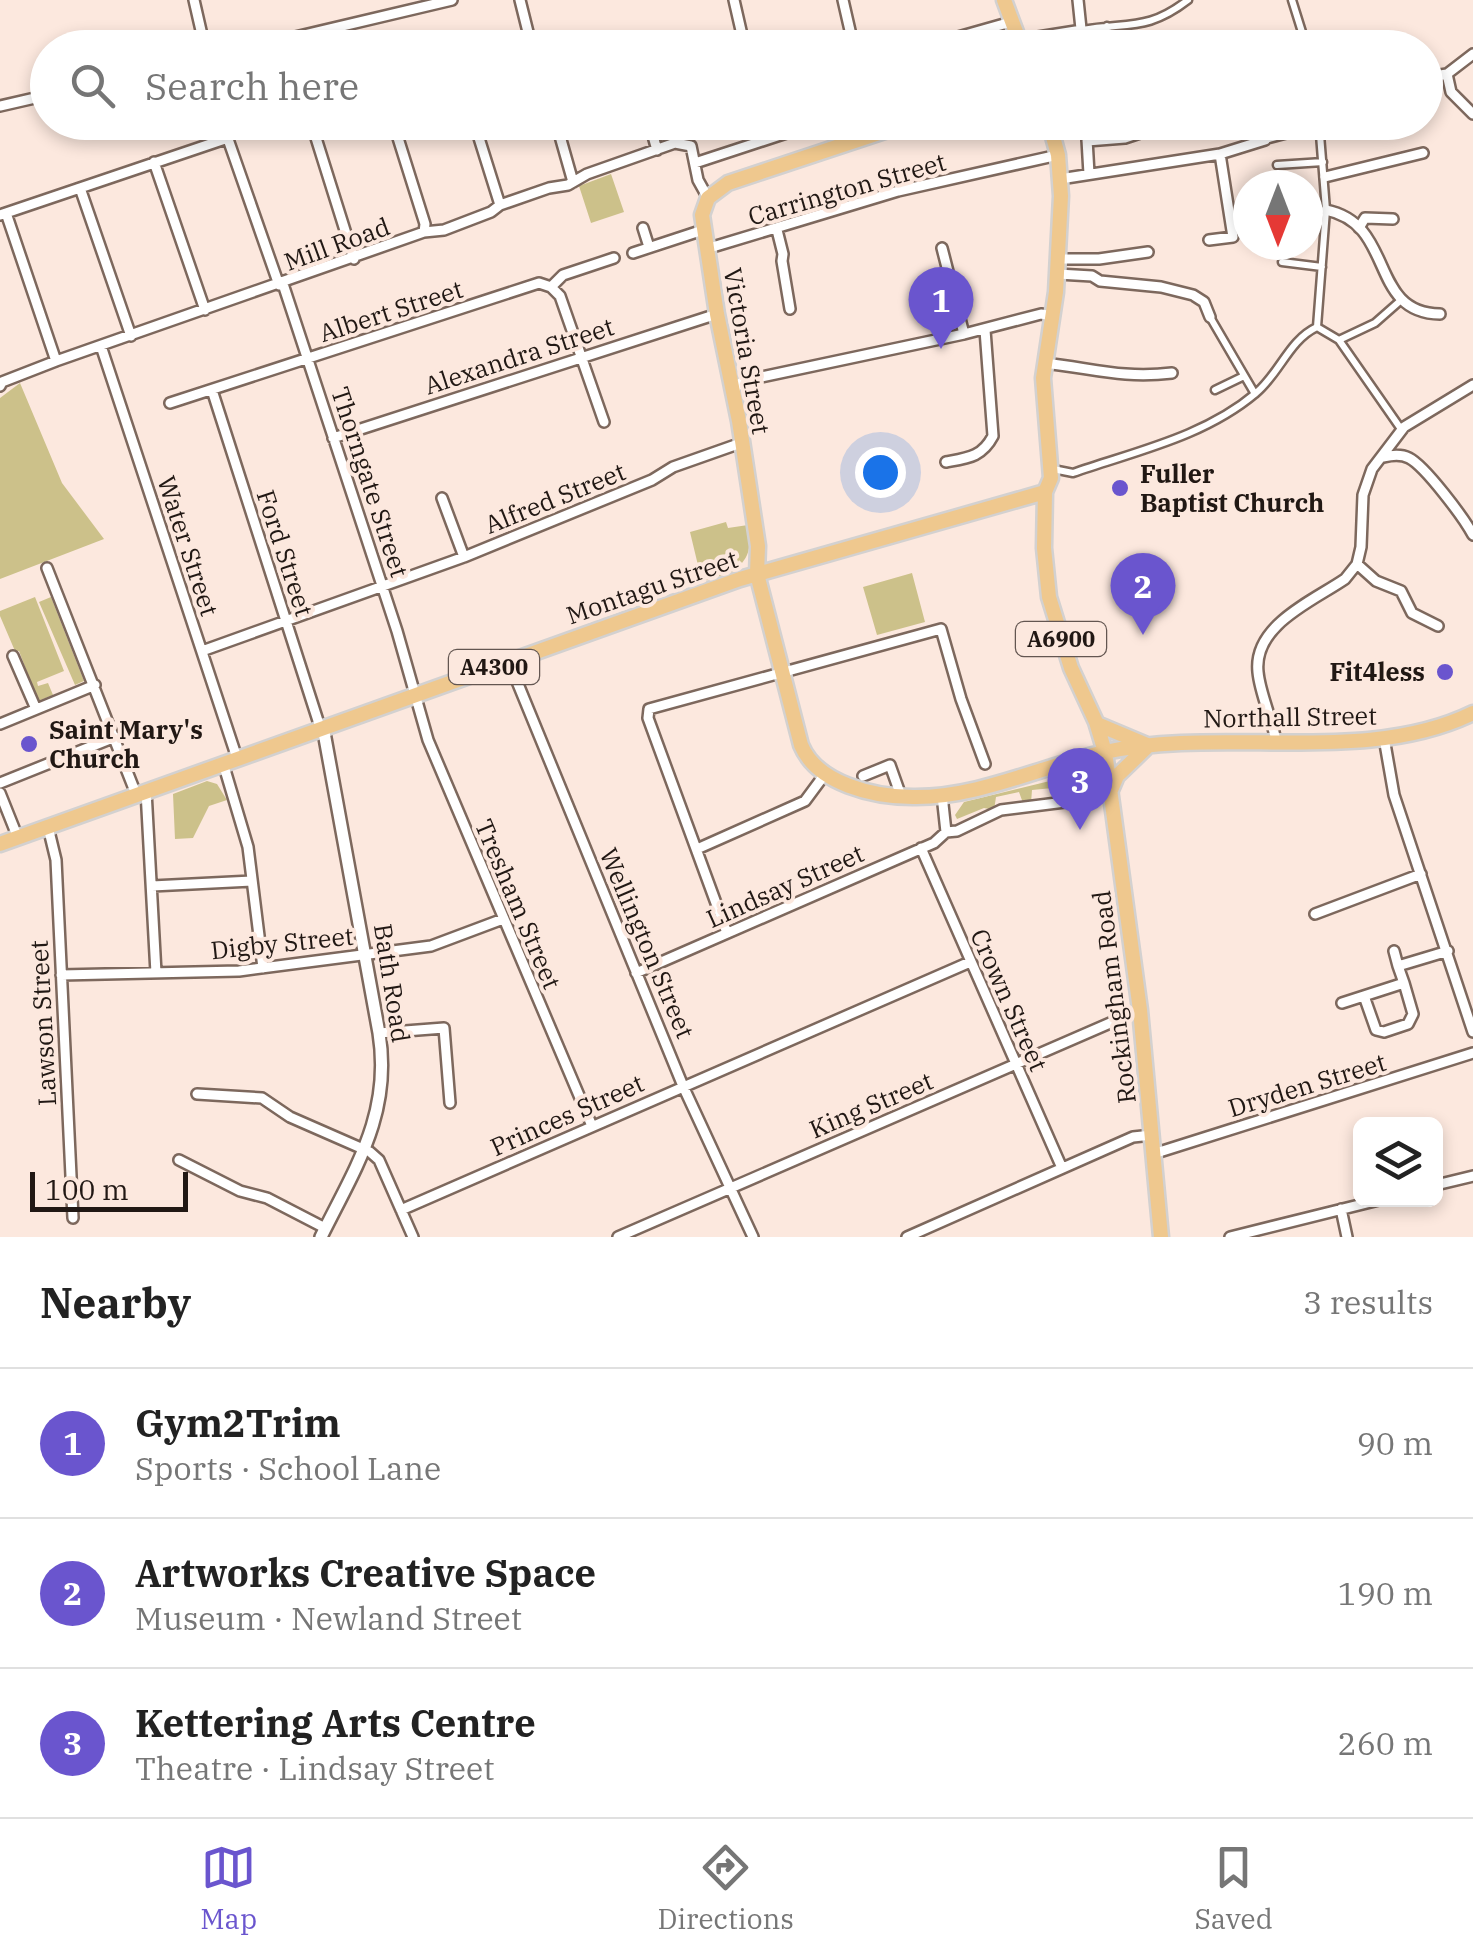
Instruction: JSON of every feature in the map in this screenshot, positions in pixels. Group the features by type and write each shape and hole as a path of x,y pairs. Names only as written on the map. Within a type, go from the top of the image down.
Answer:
{"main road":[{"path":"1004,0 1014,30"},
{"path":"708,198 728,182 857,140"},
{"name":"A6900","path":"1054,140 1059,168 1058,266 1044,363 1051,468 1040,494 1044,548 1049,597 1071,668 1105,752"},
{"name":"Victoria Street","path":"708,198 702,215 703,230 758,546 757,574 804,752 825,774"},
{"name":"Montagu Street","path":"230,761 757,574 1040,494"},
{"name":"Northall Street","path":"825,774 858,788 901,796 942,794 1105,752 1148,745 1384,738 1421,732 1473,713"},
{"path":"1066,762 1110,792 1125,767 1148,745 1098,730"},
{"name":"Rockingham Road","path":"1105,752 1140,1010 1161,1237"},
{"name":"A4300","path":"0,844 230,761"}],"street":[{"path":"194,0 201,30"},
{"path":"325,30 452,0"},
{"path":"520,0 528,30"},
{"path":"734,0 741,30"},
{"path":"843,0 850,30"},
{"path":"1078,0 1082,30 1143,25 1168,17 1188,0"},
{"path":"1292,0 1301,30"},
{"path":"983,30 1011,22"},
{"path":"1107,26 1108,30"},
{"path":"1443,75 1473,54"},
{"path":"1447,74 1451,92 1473,114"},
{"path":"0,106 30,99"},
{"path":"56,362 3,214 222,140"},
{"name":"Thorngate Street","path":"229,140 308,360 415,695"},
{"path":"316,140 354,259"},
{"path":"399,140 425,224 424,232"},
{"path":"480,140 500,205"},
{"path":"561,140 572,182"},
{"path":"654,140 657,150"},
{"path":"695,163 765,140"},
{"path":"1089,174 1088,141 1100,140"},
{"name":"Carrington Street","path":"706,250 898,191 1059,168 1089,174 1220,154 1265,140"},
{"path":"1317,327 1326,210 1321,140"},
{"name":"Mill Road","path":"1,381 424,232 444,230 500,205 676,143 687,144"},
{"name":"Victoria Street","path":"687,144 691,146 698,180 708,198"},
{"path":"1325,176 1423,153"},
{"path":"1209,240 1233,236 1220,154"},
{"path":"154,162 205,310"},
{"path":"1276,165 1323,162"},
{"path":"80,188 130,336"},
{"path":"1326,210 1337,212 1360,228 1382,262 1400,302 1420,312 1440,314"},
{"path":"1360,228 1365,218 1394,218"},
{"path":"643,228 649,247"},
{"path":"633,252 703,230"},
{"path":"776,230 790,309"},
{"path":"942,248 964,334"},
{"path":"1058,266 1148,252"},
{"name":"Albert Street","path":"170,404 539,283 551,287 563,275 614,258"},
{"path":"1282,262 1322,268"},
{"path":"1058,266 1162,287 1204,302 1255,394"},
{"path":"551,287 560,296 604,422"},
{"path":"1339,340 1375,323 1400,302"},
{"name":"Alexandra Street","path":"334,438 716,314"},
{"path":"734,396 736,386 743,380 985,330 1041,314 1052,316"},
{"path":"1317,327 1339,340 1400,432 1409,458 1473,535"},
{"path":"1051,468 1074,473 1210,424 1255,394 1278,372 1305,332 1317,327"},
{"path":"946,462 975,457 992,436 985,330"},
{"name":"Water Street","path":"101,346 202,651 248,847 263,968"},
{"path":"1044,363 1097,368 1107,375 1172,373"},
{"path":"1215,390 1244,376"},
{"path":"1276,741 1258,675 1263,642 1273,629 1345,579 1357,564 1362,547 1366,484 1400,432 1473,384"},
{"name":"Ford Street","path":"212,390 322,727"},
{"name":"Alfred Street","path":"202,651 464,557 652,480 673,467 741,443"},
{"path":"1384,457 1409,458"},
{"path":"442,498 464,557"},
{"path":"1357,564 1376,581 1401,591 1412,613 1438,626"},
{"path":"47,568 114,737 141,792 152,886 156,973"},
{"path":"727,934 647,713 653,707 941,629 960,699 985,764"},
{"path":"14,656 36,709"},
{"name":"Wellington Street","path":"509,662 636,973 753,1237"},
{"path":"0,724 95,685"},
{"name":"Tresham Street","path":"415,695 428,740 592,1126"},
{"name":"Bath Road","path":"322,727 379,1033 382,1089 365,1150 323,1233"},
{"path":"0,784 114,737"},
{"path":"1384,738 1394,795 1468,997 1473,1032"},
{"path":"863,776 890,764 901,796"},
{"path":"696,849 805,801 825,774"},
{"path":"0,792 18,838"},
{"path":"942,794 946,832"},
{"name":"Lindsay Street","path":"636,973 1002,810 1081,800"},
{"name":"Lawson Street","path":"48,827 56,860 73,1218"},
{"name":"Crown Street","path":"921,848 1062,1168"},
{"path":"1314,914 1421,874"},
{"path":"152,886 252,881"},
{"name":"Digby Street","path":"61,975 263,968 432,946 502,919"},
{"path":"1364,996 1372,1025 1384,1032 1412,1021 1394,951"},
{"path":"1398,966 1448,951"},
{"name":"Princes Street","path":"401,1210 970,962"},
{"path":"1342,1003 1404,984"},
{"name":"King Street","path":"618,1237 1140,1010"},
{"path":"379,1033 444,1028 450,1103"},
{"name":"Dryden Street","path":"1153,1154 1473,1054"},
{"path":"198,1094 262,1098 290,1117 376,1156 413,1237"},
{"path":"906,1237 1134,1137 1152,1134"},
{"path":"179,1160 240,1191 266,1198 323,1233"},
{"path":"1443,1183 1473,1176"},
{"path":"1230,1237 1353,1206"},
{"path":"1340,1209 1347,1237"}],"shaded area":[{"path":"611,174 624,212 591,223 579,186"},
{"path":"20,383 62,483 104,539 0,579 0,398"},
{"path":"726,522 728,528 748,525 747,554 742,563 739,560 735,571 702,582 690,532"},
{"path":"912,573 925,622 877,635 863,587"},
{"path":"35,597 64,671 37,682 38,686 48,683 53,695 38,701 19,651 15,651 0,616 0,611"},
{"path":"51,597 84,681 75,685 39,602"},
{"path":"1062,778 1063,787 1032,790 1031,803 1023,803 1019,792 996,797 994,810 984,808 957,819 955,815 964,802"},
{"path":"207,781 217,784 227,800 209,806 193,838 175,839 173,794"}],"place":[{"name":"Gym2Trim","path":"941,349"},
{"name":"Fuller Baptist Church","path":"1120,488"},
{"name":"Artworks Creative Space","path":"1143,635"},
{"name":"Fit4less","path":"1445,672"},
{"name":"Saint Mary's Church","path":"29,744"},
{"name":"Kettering Arts Centre","path":"1080,830"}]}
